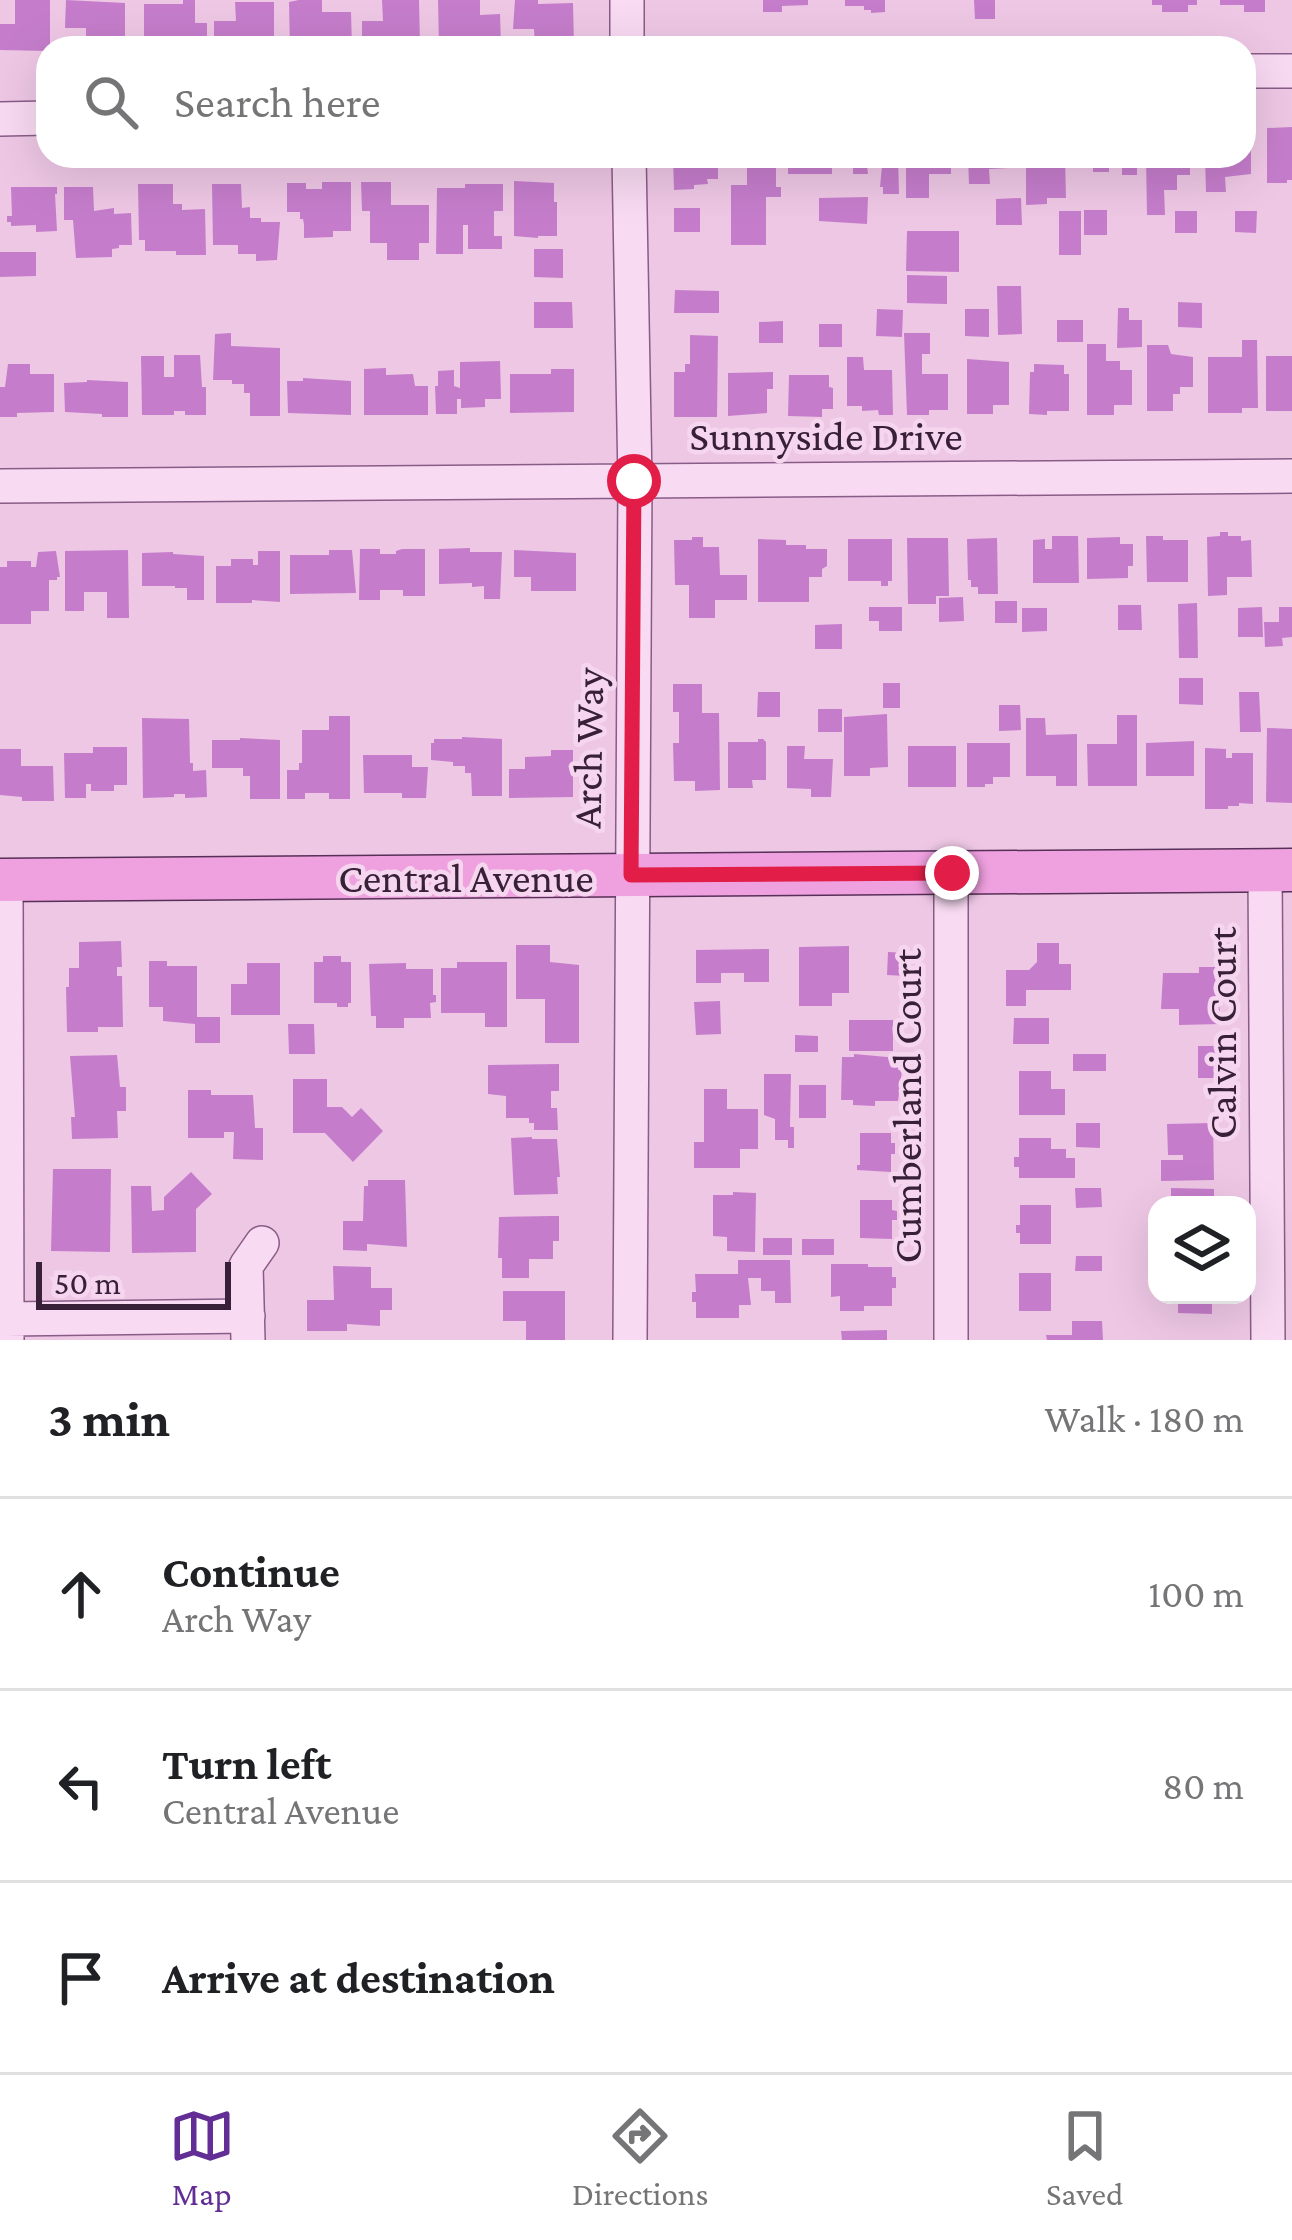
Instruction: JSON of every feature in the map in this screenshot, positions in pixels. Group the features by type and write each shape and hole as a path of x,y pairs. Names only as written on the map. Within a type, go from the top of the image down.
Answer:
{"main road":[{"name":"Central Avenue","path":"3,880 1279,870"}],"street":[{"path":"627,0 627,36"},
{"path":"1256,70 1292,71"},
{"path":"0,119 36,118"},
{"name":"Arch Way","path":"628,168 634,481 630,1340"},
{"name":"Sunnyside Drive","path":"0,486 1292,476"},
{"name":"Calvin Court","path":"1268,1340 1279,870"},
{"name":"Cumberland Court","path":"951,1340 952,873"},
{"path":"3,880 7,1329 248,1328 247,1266 262,1243"}],"building":[{"path":"15,0 50,0 50,36 36,36 36,51 0,50 0,24 15,24"},
{"path":"66,0 125,3 125,36 86,36 86,28 65,28"},
{"path":"183,0 195,0 195,23 207,23 207,36 144,36 144,4 183,4"},
{"path":"322,0 322,12 351,12 352,36 290,36 289,2"},
{"path":"382,0 419,0 420,36 362,36 362,21 383,21"},
{"path":"438,0 480,0 480,15 500,14 501,36 439,36"},
{"path":"515,0 573,3 574,36 534,36 534,29 513,29"},
{"path":"763,0 808,0 808,5 763,12"},
{"path":"845,0 885,0 885,12 845,6"},
{"path":"974,0 995,0 995,19 975,19"},
{"path":"1152,0 1197,0 1197,5 1188,5 1188,12 1162,12 1162,5 1152,5"},
{"path":"1220,0 1265,0 1265,12 1244,12 1244,5 1220,5"},
{"path":"235,2 274,2 274,36 214,36 214,21 236,21"},
{"path":"1292,127 1292,180 1267,183 1267,128"},
{"path":"673,168 718,168 718,179 707,179 708,184 674,190"},
{"path":"747,168 776,168 781,197 766,197 766,245 731,245 731,185 747,185"},
{"path":"788,168 832,168 832,174 788,174"},
{"path":"882,168 898,168 899,194 883,194"},
{"path":"906,168 951,168 951,174 929,174 929,198 906,198"},
{"path":"968,168 1009,168 989,169 990,184 969,184"},
{"path":"1026,168 1065,168 1066,198 1026,205"},
{"path":"1122,168 1137,168 1137,175 1122,175"},
{"path":"1146,168 1190,168 1190,175 1177,175 1177,190 1164,190 1165,215 1147,215"},
{"path":"1205,168 1251,168 1251,174 1225,177 1226,192 1206,192"},
{"path":"514,181 554,183 557,236 514,236"},
{"path":"322,182 351,182 351,231 304,238 300,212 287,212 287,183 322,189"},
{"path":"361,182 391,182 391,205 429,205 429,243 419,243 419,260 387,260 387,243 370,243 370,211 362,211"},
{"path":"138,184 173,184 173,204 182,204 182,210 205,209 206,255 145,251 145,240 139,240"},
{"path":"212,184 241,184 242,208 250,207 250,218 280,222 277,260 256,261 256,254 238,254 238,245 213,245"},
{"path":"465,184 503,184 503,211 494,211 494,236 502,236 502,249 468,249 468,225 463,225 463,254 436,254 437,188 465,188"},
{"path":"11,187 57,187 57,231 36,232 36,225 11,226 7,216 12,216"},
{"path":"64,187 93,187 94,211 114,208 114,214 131,213 132,245 112,249 112,257 76,258 73,220 64,220"},
{"path":"868,197 867,224 819,221 819,198"},
{"path":"1021,198 1022,225 996,225 996,199"},
{"path":"674,208 700,208 700,232 674,232"},
{"path":"1084,210 1107,210 1107,235 1084,235"},
{"path":"1059,211 1081,211 1081,255 1059,255"},
{"path":"1175,211 1197,211 1197,233 1175,233"},
{"path":"1235,211 1257,211 1256,233 1235,232"},
{"path":"907,231 959,231 959,272 906,271"},
{"path":"534,249 563,249 563,278 534,277"},
{"path":"0,252 36,252 36,276 0,277"},
{"path":"907,275 947,276 947,304 907,303"},
{"path":"997,286 1021,286 1022,334 998,335"},
{"path":"675,290 719,291 719,313 674,313"},
{"path":"534,302 572,302 573,328 534,328"},
{"path":"1178,302 1202,303 1202,328 1178,327"},
{"path":"1118,308 1129,308 1129,320 1142,320 1142,347 1117,348"},
{"path":"877,309 903,310 902,337 876,336"},
{"path":"965,309 989,309 989,337 965,336"},
{"path":"1057,320 1083,320 1083,342 1057,342"},
{"path":"783,321 783,343 759,343 759,322"},
{"path":"819,324 842,324 842,347 819,347"},
{"path":"231,333 231,346 280,348 280,416 250,416 250,393 244,393 244,384 213,380 215,334"},
{"path":"904,333 930,333 930,354 922,354 922,374 948,374 948,410 907,415"},
{"path":"690,335 718,336 717,417 674,417 674,372 685,372 685,364 690,364"},
{"path":"1242,340 1257,340 1258,408 1208,413 1208,357 1242,357"},
{"path":"1087,344 1106,344 1106,361 1120,361 1120,370 1132,370 1132,405 1114,405 1114,415 1087,415"},
{"path":"1147,345 1168,345 1171,354 1193,357 1193,387 1180,387 1180,394 1173,394 1173,411 1147,411"},
{"path":"174,355 200,355 206,415 174,411 174,415 142,415 141,356 164,356 164,377 174,377"},
{"path":"1266,356 1292,356 1292,411 1266,411"},
{"path":"847,357 863,357 864,370 892,370 893,415 847,406"},
{"path":"967,359 1009,362 1009,405 993,405 993,414 967,414"},
{"path":"500,361 501,399 485,399 485,407 461,408 461,399 457,399 457,414 436,414 438,371 454,370 454,386 460,388 460,362"},
{"path":"8,364 30,364 30,374 54,374 54,412 0,417 0,387 5,387"},
{"path":"1034,364 1064,365 1064,374 1069,374 1069,411 1029,414"},
{"path":"386,368 386,375 413,374 415,386 428,386 428,415 364,415 364,369"},
{"path":"551,369 574,369 574,412 510,413 510,374 551,374"},
{"path":"773,372 767,413 728,416 728,373"},
{"path":"789,375 829,375 833,409 822,409 822,417 788,416"},
{"path":"287,381 351,381 351,415 288,413"},
{"path":"128,382 128,417 65,412 64,383"},
{"path":"1220,532 1251,540 1252,577 1227,577 1227,595 1208,596 1207,537 1220,536"},
{"path":"1052,536 1078,536 1079,583 1033,583 1033,540 1045,539 1045,549 1052,549"},
{"path":"1146,536 1188,540 1188,582 1147,582"},
{"path":"703,537 703,547 719,547 720,575 747,575 747,600 715,600 715,618 689,618 689,585 675,585 674,540"},
{"path":"1120,537 1120,544 1133,544 1128,578 1087,579 1087,538"},
{"path":"907,538 948,538 949,596 936,596 936,604 908,604"},
{"path":"997,538 998,594 978,594 978,587 971,587 968,580 967,539"},
{"path":"758,539 827,549 822,577 809,577 809,602 758,602"},
{"path":"848,539 892,539 888,586 881,586 881,581 848,581"},
{"path":"470,548 470,552 502,552 500,599 484,599 484,586 472,587 472,583 439,584 439,549"},
{"path":"360,549 396,554 402,549 425,549 425,596 380,590 380,600 359,600"},
{"path":"128,550 129,618 107,618 107,592 84,592 84,611 65,611 65,551"},
{"path":"329,550 352,550 356,593 290,594 290,555 329,555"},
{"path":"514,550 576,553 576,591 531,591 531,577 514,577"},
{"path":"56,551 60,577 49,580 49,611 31,611 31,624 0,624 0,567 7,567 7,561 31,561 31,567 36,567 38,552"},
{"path":"258,551 280,551 280,602 216,603 216,566 231,566 231,559 253,559 253,565 258,565"},
{"path":"142,553 204,556 204,600 187,600 187,588 142,586"},
{"path":"963,597 964,621 939,622 939,598"},
{"path":"995,601 1017,601 1017,623 995,623"},
{"path":"1197,603 1198,658 1179,658 1178,604"},
{"path":"1118,605 1141,605 1142,630 1118,630"},
{"path":"869,607 902,607 902,631 879,631 879,621 869,621"},
{"path":"1262,607 1263,637 1238,637 1238,608"},
{"path":"1279,607 1292,607 1292,637 1282,638 1283,646 1265,647 1264,622 1279,622"},
{"path":"1022,608 1047,608 1047,631 1022,632"},
{"path":"842,624 842,649 815,649 815,625"},
{"path":"1179,678 1203,678 1203,705 1179,704"},
{"path":"883,683 900,683 900,708 883,708"},
{"path":"673,684 702,684 702,713 719,713 720,790 695,791 695,781 674,781 673,743 679,743 679,712 673,712"},
{"path":"758,692 780,692 780,717 757,717"},
{"path":"1239,692 1259,692 1261,732 1240,732"},
{"path":"999,705 1020,705 1021,730 999,731"},
{"path":"818,709 842,709 842,732 818,732"},
{"path":"887,714 888,767 870,768 870,776 844,776 844,717"},
{"path":"1117,715 1137,715 1137,786 1088,786 1087,744 1117,744"},
{"path":"329,716 350,716 350,799 305,793 305,799 287,799 287,770 299,770 302,763 302,730 329,730"},
{"path":"142,718 189,719 190,763 193,771 206,770 207,797 143,798"},
{"path":"1026,718 1045,718 1046,735 1077,734 1077,786 1056,786 1056,776 1026,776"},
{"path":"1267,728 1292,729 1292,803 1266,802"},
{"path":"434,739 502,739 502,796 472,796 471,773 465,773 465,766 431,760"},
{"path":"212,740 280,740 280,799 250,799 250,776 243,776 243,768 212,768"},
{"path":"1194,741 1194,776 1146,776 1146,743"},
{"path":"728,742 766,742 766,780 752,780 753,788 728,788"},
{"path":"967,743 1010,743 1010,777 993,777 993,784 985,787 967,787"},
{"path":"787,746 805,746 804,759 833,759 831,797 811,797 811,789 787,788"},
{"path":"908,746 956,746 956,787 908,787"},
{"path":"93,747 127,747 127,785 114,785 114,791 91,791 91,784 86,784 86,798 65,798 64,753 93,753"},
{"path":"1205,748 1226,749 1226,758 1232,758 1232,753 1253,753 1253,804 1205,809"},
{"path":"0,749 21,749 21,766 53,766 54,801 0,795"},
{"path":"551,750 573,750 573,797 509,798 509,769 525,769 525,757 551,756"},
{"path":"363,755 412,755 412,767 428,767 426,798 364,793"},
{"path":"121,941 122,967 117,967 117,976 122,976 123,1027 67,1032 66,987 69,968 79,968 79,942"},
{"path":"1037,943 1059,943 1059,964 1071,964 1071,990 1026,990 1026,1006 1006,1006 1006,970 1029,970 1037,962"},
{"path":"516,945 550,945 550,962 579,965 579,1043 545,1043 545,999 516,999"},
{"path":"849,946 849,993 832,993 832,1006 799,1006 799,947"},
{"path":"769,949 769,982 744,982 744,973 721,973 721,983 696,983 696,950"},
{"path":"888,952 906,953 906,976 887,975"},
{"path":"323,956 341,956 341,962 351,962 348,1007 314,1003 314,962 323,962"},
{"path":"149,961 197,966 197,1017 220,1017 220,1043 195,1043 195,1024 163,1021 163,1007 149,1007"},
{"path":"457,962 507,962 507,1027 485,1027 485,1013 441,1013 441,968 457,968"},
{"path":"247,963 280,963 280,1015 231,1015 231,984 247,984"},
{"path":"406,963 406,969 433,969 436,1002 430,1003 431,1018 404,1018 404,1028 376,1028 376,1016 371,1016 369,964"},
{"path":"1199,967 1216,967 1221,1024 1179,1025 1179,1009 1161,1009 1163,973 1199,973"},
{"path":"720,1001 721,1034 696,1035 694,1002"},
{"path":"1014,1018 1049,1018 1049,1044 1013,1044"},
{"path":"849,1020 893,1020 893,1051 849,1051"},
{"path":"288,1024 314,1024 315,1054 289,1054"},
{"path":"795,1035 818,1036 818,1052 795,1052"},
{"path":"1198,1046 1221,1046 1220,1078 1198,1078"},
{"path":"1073,1054 1106,1054 1106,1071 1073,1071"},
{"path":"117,1055 120,1087 126,1087 126,1111 117,1111 118,1138 72,1139 70,1056"},
{"path":"842,1057 898,1058 898,1070 902,1070 898,1101 875,1101 875,1106 841,1100"},
{"path":"559,1064 559,1091 551,1091 558,1130 534,1130 529,1118 506,1118 506,1096 488,1094 488,1065"},
{"path":"1019,1071 1051,1071 1051,1089 1065,1089 1065,1115 1019,1115"},
{"path":"764,1074 791,1074 794,1148 788,1148 788,1140 775,1140 775,1119 764,1115"},
{"path":"293,1079 327,1079 327,1107 342,1107 352,1117 361,1108 383,1131 353,1162 325,1133 293,1133"},
{"path":"799,1085 826,1085 826,1118 799,1118"},
{"path":"704,1089 727,1089 727,1109 758,1109 758,1149 740,1149 740,1168 694,1168 694,1142 704,1142"},
{"path":"188,1090 253,1095 255,1128 263,1128 263,1160 233,1159 234,1132 224,1132 224,1138 188,1138"},
{"path":"1076,1123 1100,1123 1100,1148 1076,1147"},
{"path":"1213,1123 1214,1180 1161,1181 1161,1160 1183,1160 1183,1155 1168,1155 1167,1124"},
{"path":"860,1133 891,1133 895,1154 891,1154 891,1172 857,1170"},
{"path":"511,1138 557,1139 558,1194 514,1195"},
{"path":"1019,1138 1051,1138 1051,1149 1066,1149 1066,1158 1075,1158 1075,1178 1019,1178 1014,1157 1019,1157"},
{"path":"53,1169 111,1169 110,1252 51,1251"},
{"path":"191,1172 212,1194 196,1209 196,1252 132,1253 131,1186 151,1186 152,1211 164,1210 164,1197"},
{"path":"368,1180 405,1180 407,1247 367,1244 367,1251 343,1250 343,1221 363,1221"},
{"path":"1075,1188 1101,1188 1102,1207 1076,1208"},
{"path":"1171,1188 1214,1189 1214,1196 1171,1196"},
{"path":"756,1193 755,1252 727,1251 727,1237 713,1236 713,1195"},
{"path":"860,1200 892,1200 897,1220 892,1220 892,1239 860,1238"},
{"path":"1020,1205 1051,1205 1051,1244 1020,1244 1016,1225 1020,1225"},
{"path":"559,1216 553,1259 529,1259 529,1278 502,1278 499,1217"},
{"path":"763,1238 792,1238 792,1255 763,1255"},
{"path":"802,1239 834,1239 834,1255 802,1255"},
{"path":"1076,1256 1102,1256 1102,1271 1075,1271"},
{"path":"738,1260 790,1260 791,1303 775,1303 775,1291 761,1291 761,1278 748,1278 751,1305 739,1305 739,1318 696,1318 696,1302 692,1302 695,1274 738,1274"},
{"path":"831,1264 892,1267 896,1288 892,1288 892,1306 840,1311 840,1296 831,1297"},
{"path":"333,1266 371,1267 371,1288 392,1288 392,1310 380,1310 380,1326 347,1324 347,1331 307,1331 307,1300 334,1300"},
{"path":"1019,1273 1051,1273 1051,1311 1019,1311"},
{"path":"503,1291 565,1291 565,1340 526,1340 526,1321 503,1321"},
{"path":"1178,1304 1212,1304 1212,1314 1178,1313"},
{"path":"1072,1321 1102,1321 1103,1340 1047,1340 1046,1335 1072,1335"},
{"path":"887,1330 887,1340 842,1340 841,1331"}],"route":[{"path":"634,481 631,875 952,873"}]}
